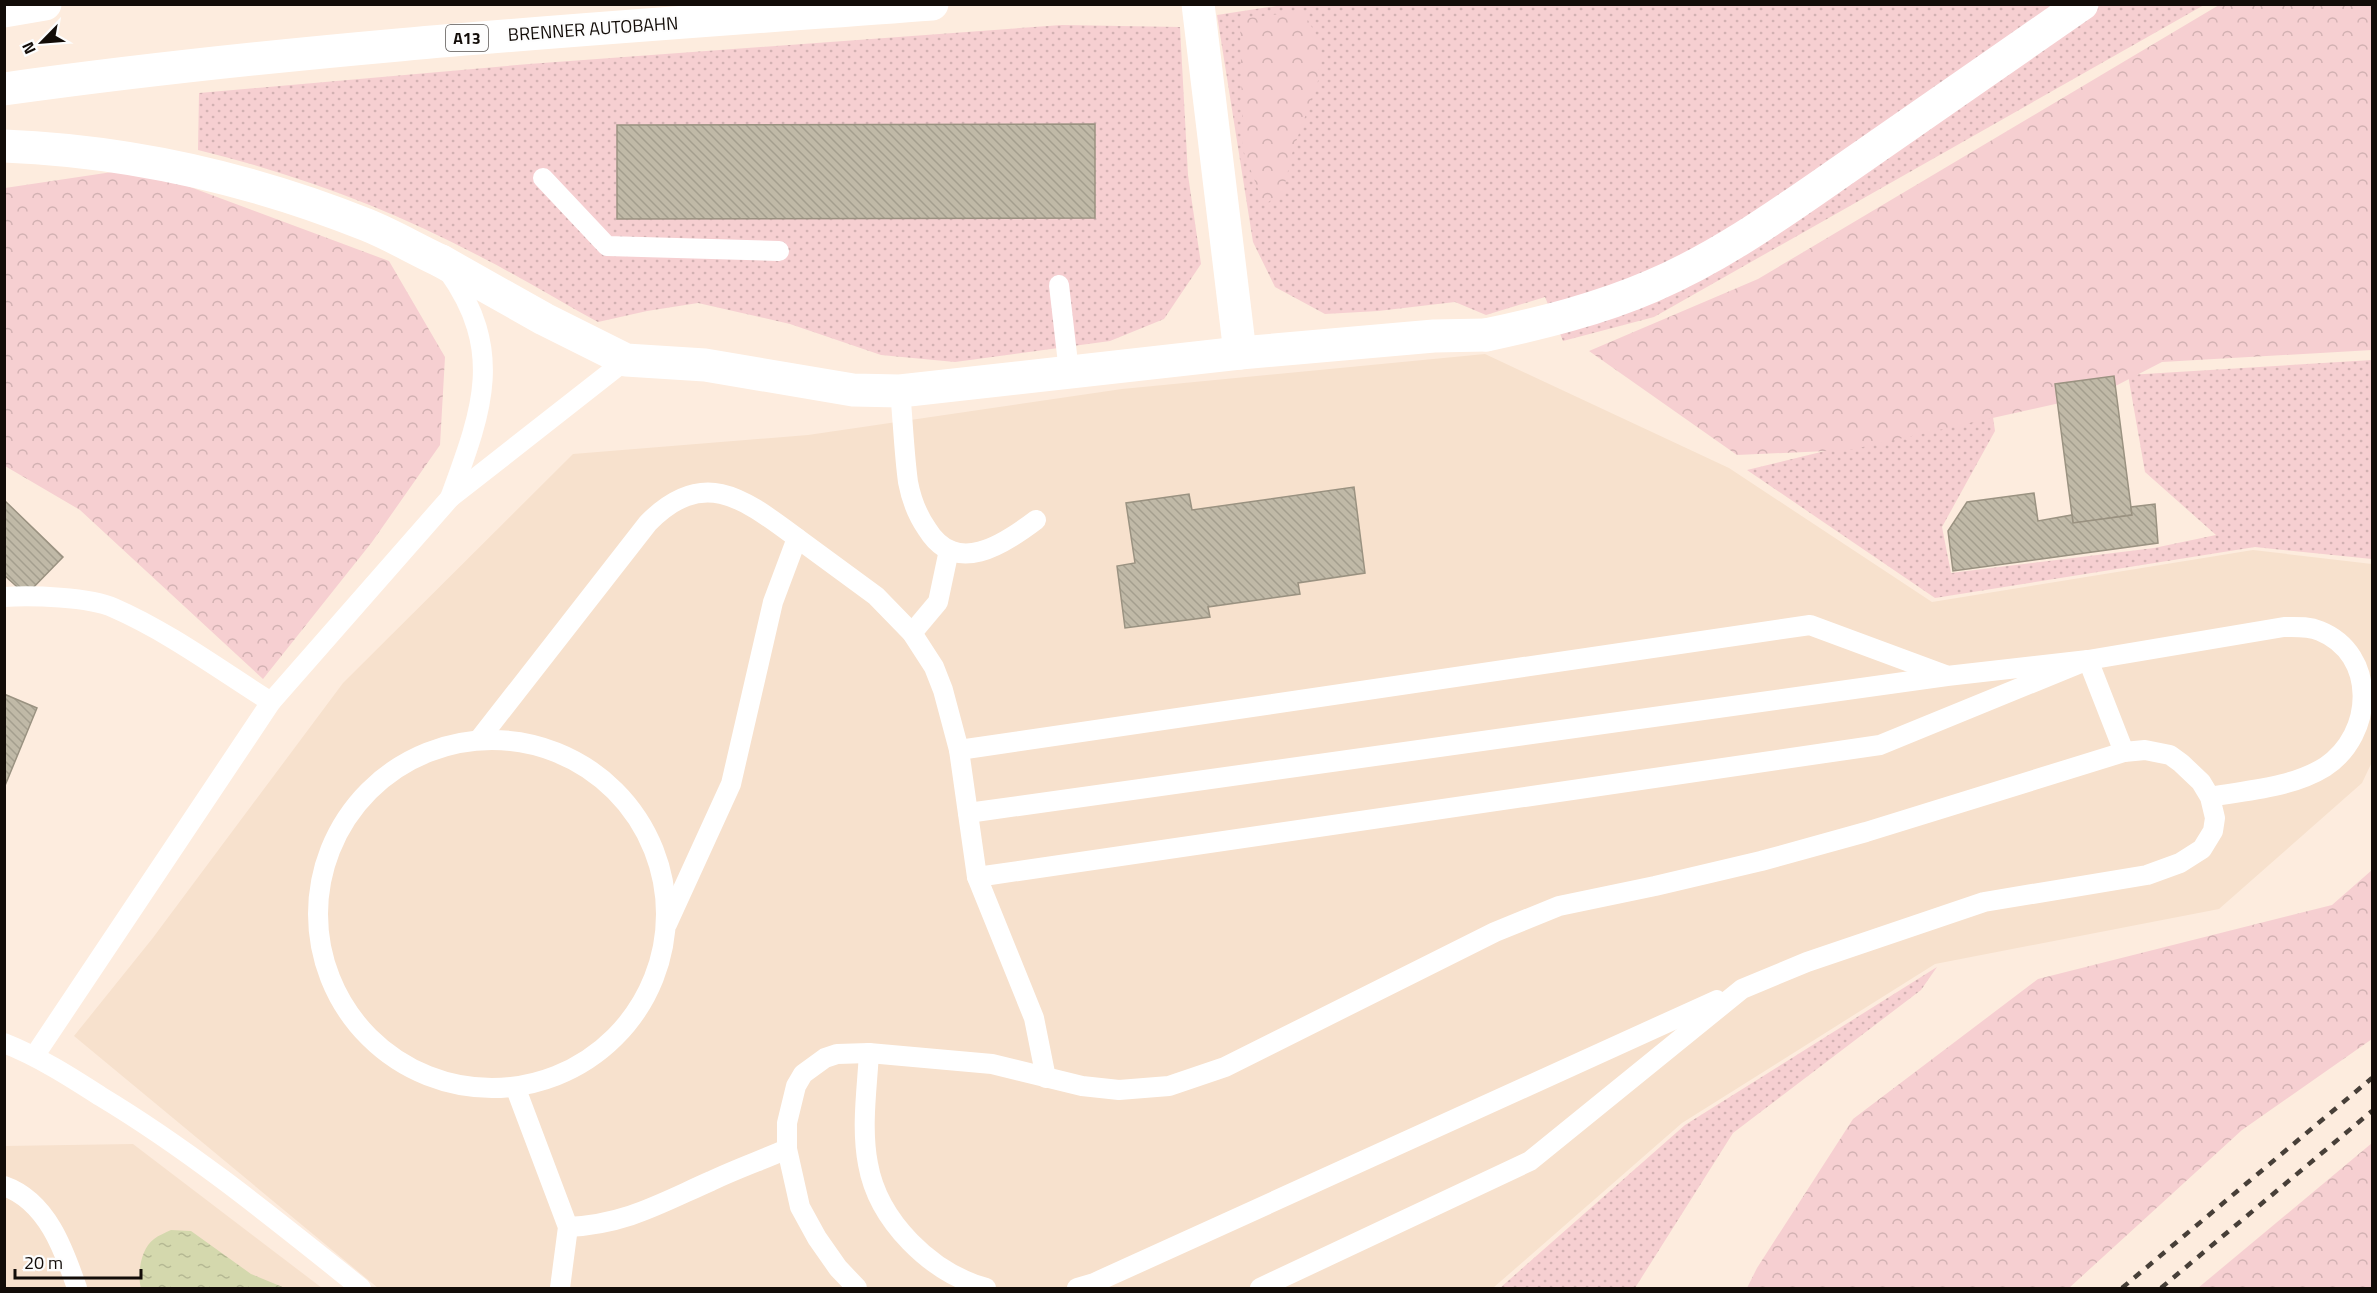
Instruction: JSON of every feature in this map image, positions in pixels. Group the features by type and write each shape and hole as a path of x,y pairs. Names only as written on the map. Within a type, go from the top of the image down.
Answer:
{"main road":[{"path":"4,11 45,4"},
{"name":"BRENNER AUTOBAHN","path":"4,89 217,62 459,39 932,4"},
{"path":"1198,4 1240,353"},
{"path":"4,146 49,148 112,156 195,171 282,195 369,226 441,261 544,319 626,360 705,365 853,390 900,391 1240,353 1434,336 1486,335 1546,323 1652,286 1693,266 1786,209 2082,4"}],"lane":[{"path":"543,178 607,246 779,251"},
{"path":"441,261 464,294 477,323 483,353 482,392 472,438 450,498"},
{"path":"1059,285 1069,372"},
{"path":"35,1055 271,702 450,498 626,360"},
{"path":"900,391 909,484 920,519 934,542 949,550 964,554 988,549 1011,538 1036,520"},
{"path":"481,737 663,508 678,499 707,491 723,495 760,511 876,596 912,633 937,674 959,750 977,877 1034,1018 1046,1078"},
{"path":"667,925 661,866 636,813 595,771 542,745 481,737 426,750 377,781 340,826 320,881 318,939 337,995 372,1041 420,1074 477,1088 516,1089 552,1078 586,1062 627,1026 655,978 667,925 731,784 773,602 797,538"},
{"path":"912,633 938,602 949,550"},
{"path":"4,597 68,599 112,607 172,639 271,702"},
{"path":"959,750 1810,625 1947,676"},
{"path":"968,813 1947,676 2088,660 2284,627 2305,627 2335,638 2349,651 2359,668 2364,684 2366,704 2360,721 2340,754 2325,766 2294,781 2210,797"},
{"path":"2088,660 2124,752"},
{"path":"977,877 1880,745 2088,660"},
{"path":"856,1288 838,1268 817,1238 800,1207 787,1149 790,1102 796,1086 804,1074 825,1058 837,1054 869,1053 992,1064 1082,1086 1119,1090 1148,1089 1190,1080 1225,1067 1495,932 1559,906 1772,858 1866,832 2124,752 2145,750 2170,755 2192,771 2210,797 2215,818 2213,831 2202,849 2180,863 2147,874 1984,902 1807,962 1742,989 1094,1283 1077,1288"},
{"path":"1260,1288 1530,1161 1742,989"},
{"path":"4,1043 35,1055 144,1122 254,1203 361,1288"},
{"path":"869,1053 865,1143 868,1166 876,1191 898,1228 916,1247 939,1266 986,1288"},
{"path":"516,1089 568,1227 560,1288"},
{"path":"568,1227 594,1225 637,1215 713,1179 787,1149"},
{"path":"4,1186 24,1197 50,1225 64,1251 77,1288"}],"shaded area":[{"path":"1485,354 1729,468 1932,602 2253,550 2372,564 2372,762 2362,783 2219,909 1935,964 1682,1123 1493,1288 378,1288 74,1036 152,939 343,683 573,454 808,435 1122,389"},
{"path":"133,1144 322,1288 5,1288 4,1146"}],"green space":[{"path":"1289,4 2204,5 1654,317 1563,341 1545,297 1486,315 1455,302 1378,311 1325,314 1275,287 1253,242 1217,15"},
{"path":"2219,5 2372,5 2372,350 2162,362 2100,394 1849,450 1737,455 1589,351 1758,279"},
{"path":"1303,11 1321,44 1318,81 1293,150 1283,192 1264,205 1243,150 1240,19"},
{"path":"1062,25 1180,27 1188,175 1201,264 1164,319 1110,341 955,362 881,355 790,324 698,303 598,322 512,273 414,224 308,182 198,150 199,93 529,64"},
{"path":"139,168 389,261 445,357 440,445 372,542 263,679 80,510 5,466 5,188"},
{"path":"2372,360 2372,559 2255,547 1935,598 1747,470 1992,410 1995,431 1942,527 1951,573 2154,548 2216,535 2145,472 2128,375"},
{"path":"2372,870 2372,1039 2242,1130 2069,1288 1747,1288 1757,1268 1853,1119 2038,979 2332,905"},
{"path":"1937,967 1921,990 1733,1133 1635,1288 1500,1288 1685,1125"},
{"path":"2372,1143 2372,1288 2198,1288"}],"water":[{"path":"171,1230 191,1231 251,1274 285,1288 141,1288 140,1269 146,1248 154,1239"}],"building":[{"path":"1095,124 1095,218 617,219 617,125"},
{"path":"2114,376 2132,515 2073,523 2055,384"},
{"path":"1354,487 1365,573 1298,583 1300,594 1208,607 1210,617 1125,628 1117,566 1135,563 1126,503 1189,494 1192,510"},
{"path":"2034,493 2038,521 2072,515 2073,523 2132,515 2131,507 2155,504 2158,543 1953,571 1948,531 1967,502"},
{"path":"4,500 63,557 26,595 4,575"},
{"path":"4,694 37,708 4,788"}],"railway":[{"path":"2122,1288 2372,1078"},
{"path":"2161,1288 2372,1111"}]}
